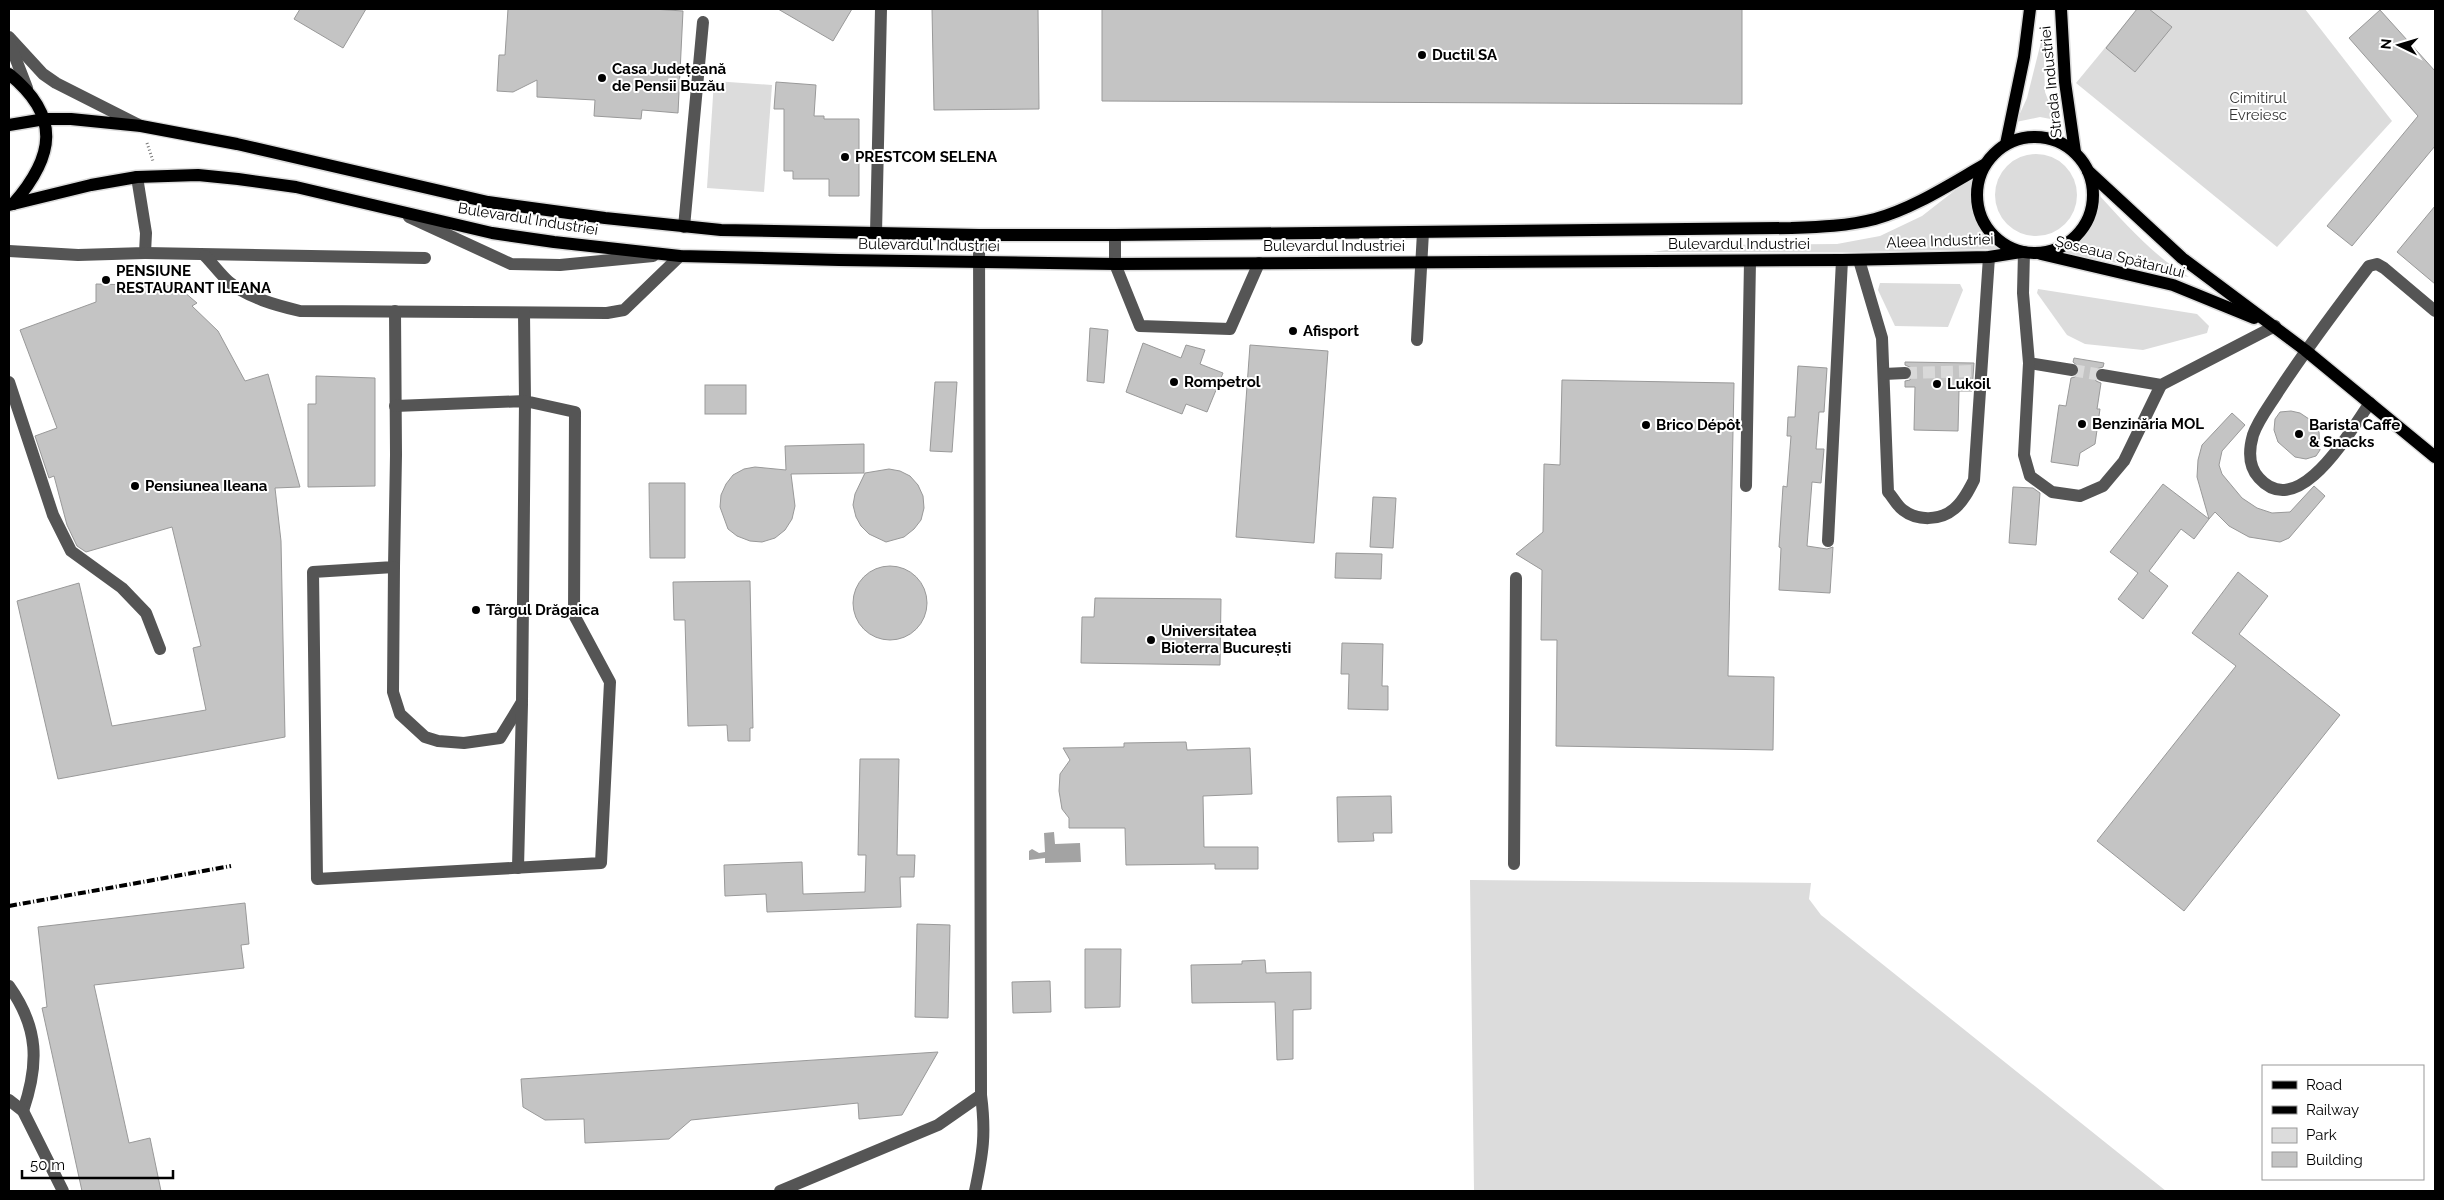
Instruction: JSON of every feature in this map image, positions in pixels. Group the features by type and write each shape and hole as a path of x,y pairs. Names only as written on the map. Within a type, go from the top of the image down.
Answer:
{"main road":[{"name":"Strada Industriei","path":"2006,144 2024,57 2030,9"},
{"name":"Strada Industriei","path":"2061,9 2064,82 2075,152"},
{"path":"9,74 26,88 38,103 45,119 45,146 40,166 30,185 11,204"},
{"name":"Bulevardul Industriei","path":"9,124 45,119 94,120 140,126 237,144 488,202 721,230 979,235 1115,235 1791,228 1843,225"},
{"name":"Șoseaua Spătarului","path":"2275,326 2173,285 2041,254 2023,252 2007,246 1992,235 1982,219 1977,201 1978,182 1984,165 1994,153 2006,144 2023,137 2042,136 2060,142 2075,152 2088,171 2182,258 2275,326 2306,350 2435,457"},
{"name":"Aleea Industriei","path":"1843,225 1874,219 1896,212 1984,165"},
{"name":"Șoseaua Spătarului","path":"2041,254 2059,248 2074,238 2086,224 2092,207 2093,189 2088,171"},
{"name":"Bulevardul Industriei","path":"11,204 90,185 138,177 238,178 296,187 492,233 674,255 1115,264 1860,260"},
{"name":"Aleea Industriei","path":"1860,260 1989,257 2023,252"}],"street":[{"path":"876,233 881,9"},
{"path":"684,227 703,22"},
{"path":"9,37 43,74 56,83 140,126"},
{"path":"9,41 26,88"},
{"path":"138,177 146,234 145,253"},
{"path":"396,210 511,264 560,265 674,255"},
{"path":"1417,340 1423,232"},
{"path":"975,1191 984,1149 981,1095 979,235"},
{"path":"1115,235 1115,264 1140,326 1230,328 1260,263"},
{"path":"9,251 78,255 145,253 205,256 425,258"},
{"path":"2023,252 2028,363 2024,455 2030,476 2052,492 2080,496 2103,486 2124,461 2161,385"},
{"path":"205,256 229,282 248,294 271,304 300,311 607,313 624,310 674,255"},
{"path":"1860,260 1882,338 1888,492 1902,510 1918,518 1937,517 1954,510 1974,480 1978,370 1989,257"},
{"path":"1828,541 1842,260"},
{"path":"1746,486 1750,261"},
{"path":"2370,403 2323,468 2306,483 2285,490 2275,489 2258,477 2250,460 2254,433 2306,350 2369,266 2377,264 2384,268 2435,311"},
{"path":"395,311 394,692 400,714 425,737 438,741 464,743 500,738 522,702"},
{"path":"518,868 522,702 524,313"},
{"path":"2102,376 2161,385 2275,326"},
{"path":"2028,363 2072,370"},
{"path":"1884,374 1905,374"},
{"path":"9,382 53,515 71,552 122,588 146,613 160,649"},
{"path":"394,567 313,572 317,879 601,863 610,682 574,615 575,412 525,401 395,406"},
{"path":"1514,864 1516,578"},
{"path":"9,986 20,1000 28,1022 35,1060 32,1084 23,1111"},
{"path":"780,1191 938,1125 981,1095"},
{"path":"9,1100 23,1111 63,1191"}],"path":[{"path":"140,126 158,176"}],"green space":[{"name":"Cimitirul Evreiesc","path":"2137,9 2305,9 2392,121 2277,247 2076,83"},
{"path":"2043,34 2045,92 2056,120 2040,117 2016,122 2027,98"},
{"path":"714,81 772,85 764,192 707,188"},
{"path":"2036,154 2052,157 2065,166 2074,179 2077,195 2074,211 2065,224 2052,233 2036,236 2020,233 2007,224 1998,211 1995,195 1998,179 2007,166 2020,157"},
{"path":"1972,177 1975,207 1980,226 1984,235 1998,249 1856,252 1652,252 1705,245 1837,244 1880,236 1922,216"},
{"path":"2097,193 2151,249 2189,277 2065,253 2079,241 2090,227 2096,212"},
{"path":"1880,283 1960,284 1963,290 1948,327 1895,326 1878,290"},
{"path":"2038,289 2197,314 2209,326 2207,333 2143,350 2085,344 2067,335 2037,293"},
{"path":"1470,880 1811,883 1809,899 1821,915 2166,1191 1474,1191"}],"shaded area":[{"path":"1054,832 1055,844 1080,843 1081,862 1045,863 1045,858 1029,860 1029,851 1032,849 1039,853 1045,852 1044,833"}],"building":[{"path":"300,9 366,9 343,48 294,19"},
{"path":"508,9 653,9 683,11 678,113 642,110 641,119 594,116 595,100 537,97 537,80 513,92 497,91 499,55 505,55"},
{"path":"778,9 852,9 833,41"},
{"path":"932,9 1038,9 1039,109 934,110"},
{"name":"Ductil SA","path":"1102,9 1742,9 1742,104 1102,101"},
{"path":"2137,9 2149,9 2172,27 2135,72 2106,48"},
{"path":"2380,10 2435,71 2435,146 2352,246 2327,226 2418,116 2349,38"},
{"path":"776,82 816,85 814,116 824,116 824,119 859,119 859,196 829,196 829,179 793,179 793,171 784,171 784,109 774,109"},
{"path":"2435,206 2435,284 2397,252"},
{"path":"96,284 177,286 197,303 192,306 218,331 245,381 268,374 300,487 275,488 281,541 285,737 58,779 17,601 79,583 112,726 206,710 193,648 201,646 172,527 86,552 77,546 67,525 54,476 49,478 35,436 57,428 20,330 96,302"},
{"path":"1090,328 1108,330 1104,383 1087,381"},
{"name":"Rompetrol","path":"1143,343 1181,358 1186,345 1205,350 1200,364 1223,373 1207,412 1186,404 1182,414 1126,392"},
{"path":"1250,345 1328,351 1314,543 1236,537"},
{"path":"2074,358 2104,363 2103,367 2096,369 2094,374 2096,381 2101,383 2097,409 2100,409 2095,444 2080,453 2078,466 2051,462 2059,405 2066,406 2071,378 2080,372 2079,367 2073,362"},
{"path":"1905,362 1974,363 1972,391 1959,391 1958,431 1914,430 1915,387 1905,387 1905,381 1910,380 1913,372 1912,368 1905,365"},
{"path":"1798,366 1827,368 1824,412 1819,412 1816,449 1824,449 1821,483 1812,482 1807,546 1827,549 1833,547 1830,593 1779,590 1781,548 1779,547 1783,486 1787,487 1791,436 1787,436 1788,417 1795,417"},
{"path":"316,376 375,378 375,486 308,487 308,404 316,404"},
{"path":"1562,380 1734,383 1728,676 1774,677 1773,750 1556,746 1557,640 1541,640 1542,570 1516,554 1543,532 1544,464 1560,465"},
{"path":"935,382 957,382 952,452 930,451"},
{"path":"705,385 746,385 746,414 705,414"},
{"path":"2291,411 2300,413 2312,421 2319,432 2320,450 2316,456 2306,459 2295,457 2278,442 2274,430 2275,419 2280,412"},
{"path":"2232,413 2245,425 2222,451 2219,465 2222,474 2242,498 2257,508 2272,513 2290,512 2314,486 2325,496 2289,538 2280,542 2249,537 2229,526 2215,512 2209,519 2197,477 2198,460 2202,445"},
{"path":"864,444 864,473 791,474 795,506 792,519 785,530 775,538 762,542 750,541 737,536 728,529 720,507 721,495 733,475 744,469 755,467 786,470 785,446"},
{"path":"889,469 900,471 910,476 918,485 923,496 924,508 921,520 914,529 904,537 886,542 869,534 861,526 853,505 855,494 865,473"},
{"path":"649,483 685,483 685,558 650,558"},
{"path":"2163,484 2209,519 2194,539 2181,529 2149,571 2168,586 2143,619 2118,599 2138,573 2110,552"},
{"path":"2013,487 2033,488 2040,493 2036,545 2009,543"},
{"path":"1373,497 1396,498 1393,548 1370,547"},
{"path":"1336,553 1382,554 1381,579 1335,578"},
{"path":"890,566 911,572 921,582 927,603 921,624 911,634 890,640 869,634 859,624 853,603 859,582 869,572"},
{"path":"2238,572 2268,596 2239,634 2340,715 2184,911 2097,841 2236,666 2192,633"},
{"path":"750,581 753,728 750,728 750,741 728,741 727,725 688,726 685,620 674,620 673,582"},
{"name":"Universitatea Bioterra București","path":"1095,598 1221,599 1220,665 1081,663 1082,617 1094,617"},
{"path":"1342,643 1383,644 1382,686 1388,686 1388,710 1348,709 1349,674 1341,674"},
{"path":"1186,742 1187,750 1250,748 1252,794 1203,796 1204,847 1258,847 1258,869 1215,869 1215,864 1126,865 1125,828 1069,828 1069,818 1062,809 1059,791 1060,774 1070,760 1063,748 1124,747 1124,743"},
{"path":"860,759 899,759 897,855 915,855 914,877 900,877 901,907 767,912 766,894 725,896 724,865 802,862 803,894 865,892 866,855 858,855"},
{"path":"1391,796 1392,833 1373,833 1374,841 1338,842 1337,797"},
{"path":"245,903 249,944 241,945 244,968 94,985 129,1143 150,1138 161,1191 82,1191 42,1008 47,1007 38,927"},
{"path":"917,924 950,925 948,1018 915,1017"},
{"path":"1085,949 1121,949 1120,1007 1085,1008"},
{"path":"1265,960 1266,973 1311,972 1311,1009 1293,1010 1293,1059 1277,1060 1275,1002 1192,1003 1191,965 1242,964 1242,961"},
{"path":"1050,981 1051,1012 1013,1013 1012,982"},
{"path":"938,1052 902,1115 859,1119 858,1103 691,1120 669,1139 585,1143 584,1119 545,1120 523,1107 521,1079"}],"tunnel":[{"path":"2072,370 2102,375"},
{"path":"1905,373 1975,371"}],"railway":[{"path":"9,906 231,866"}],"place":[{"name":"Ductil SA","path":"1422,55"},
{"name":"Casa Județeană de Pensii Buzău","path":"602,78"},
{"name":"PRESTCOM SELENA","path":"845,157"},
{"name":"PENSIUNE RESTAURANT ILEANA","path":"106,280"},
{"name":"Afisport","path":"1293,331"},
{"name":"Rompetrol","path":"1174,382"},
{"name":"Lukoil","path":"1937,384"},
{"name":"Benzinăria MOL","path":"2082,424"},
{"name":"Brico Dépôt","path":"1646,425"},
{"name":"Barista Caffe & Snacks","path":"2299,434"},
{"name":"Pensiunea Ileana","path":"135,486"},
{"name":"Târgul Drăgaica","path":"476,610"},
{"name":"Universitatea Bioterra București","path":"1151,640"}]}
